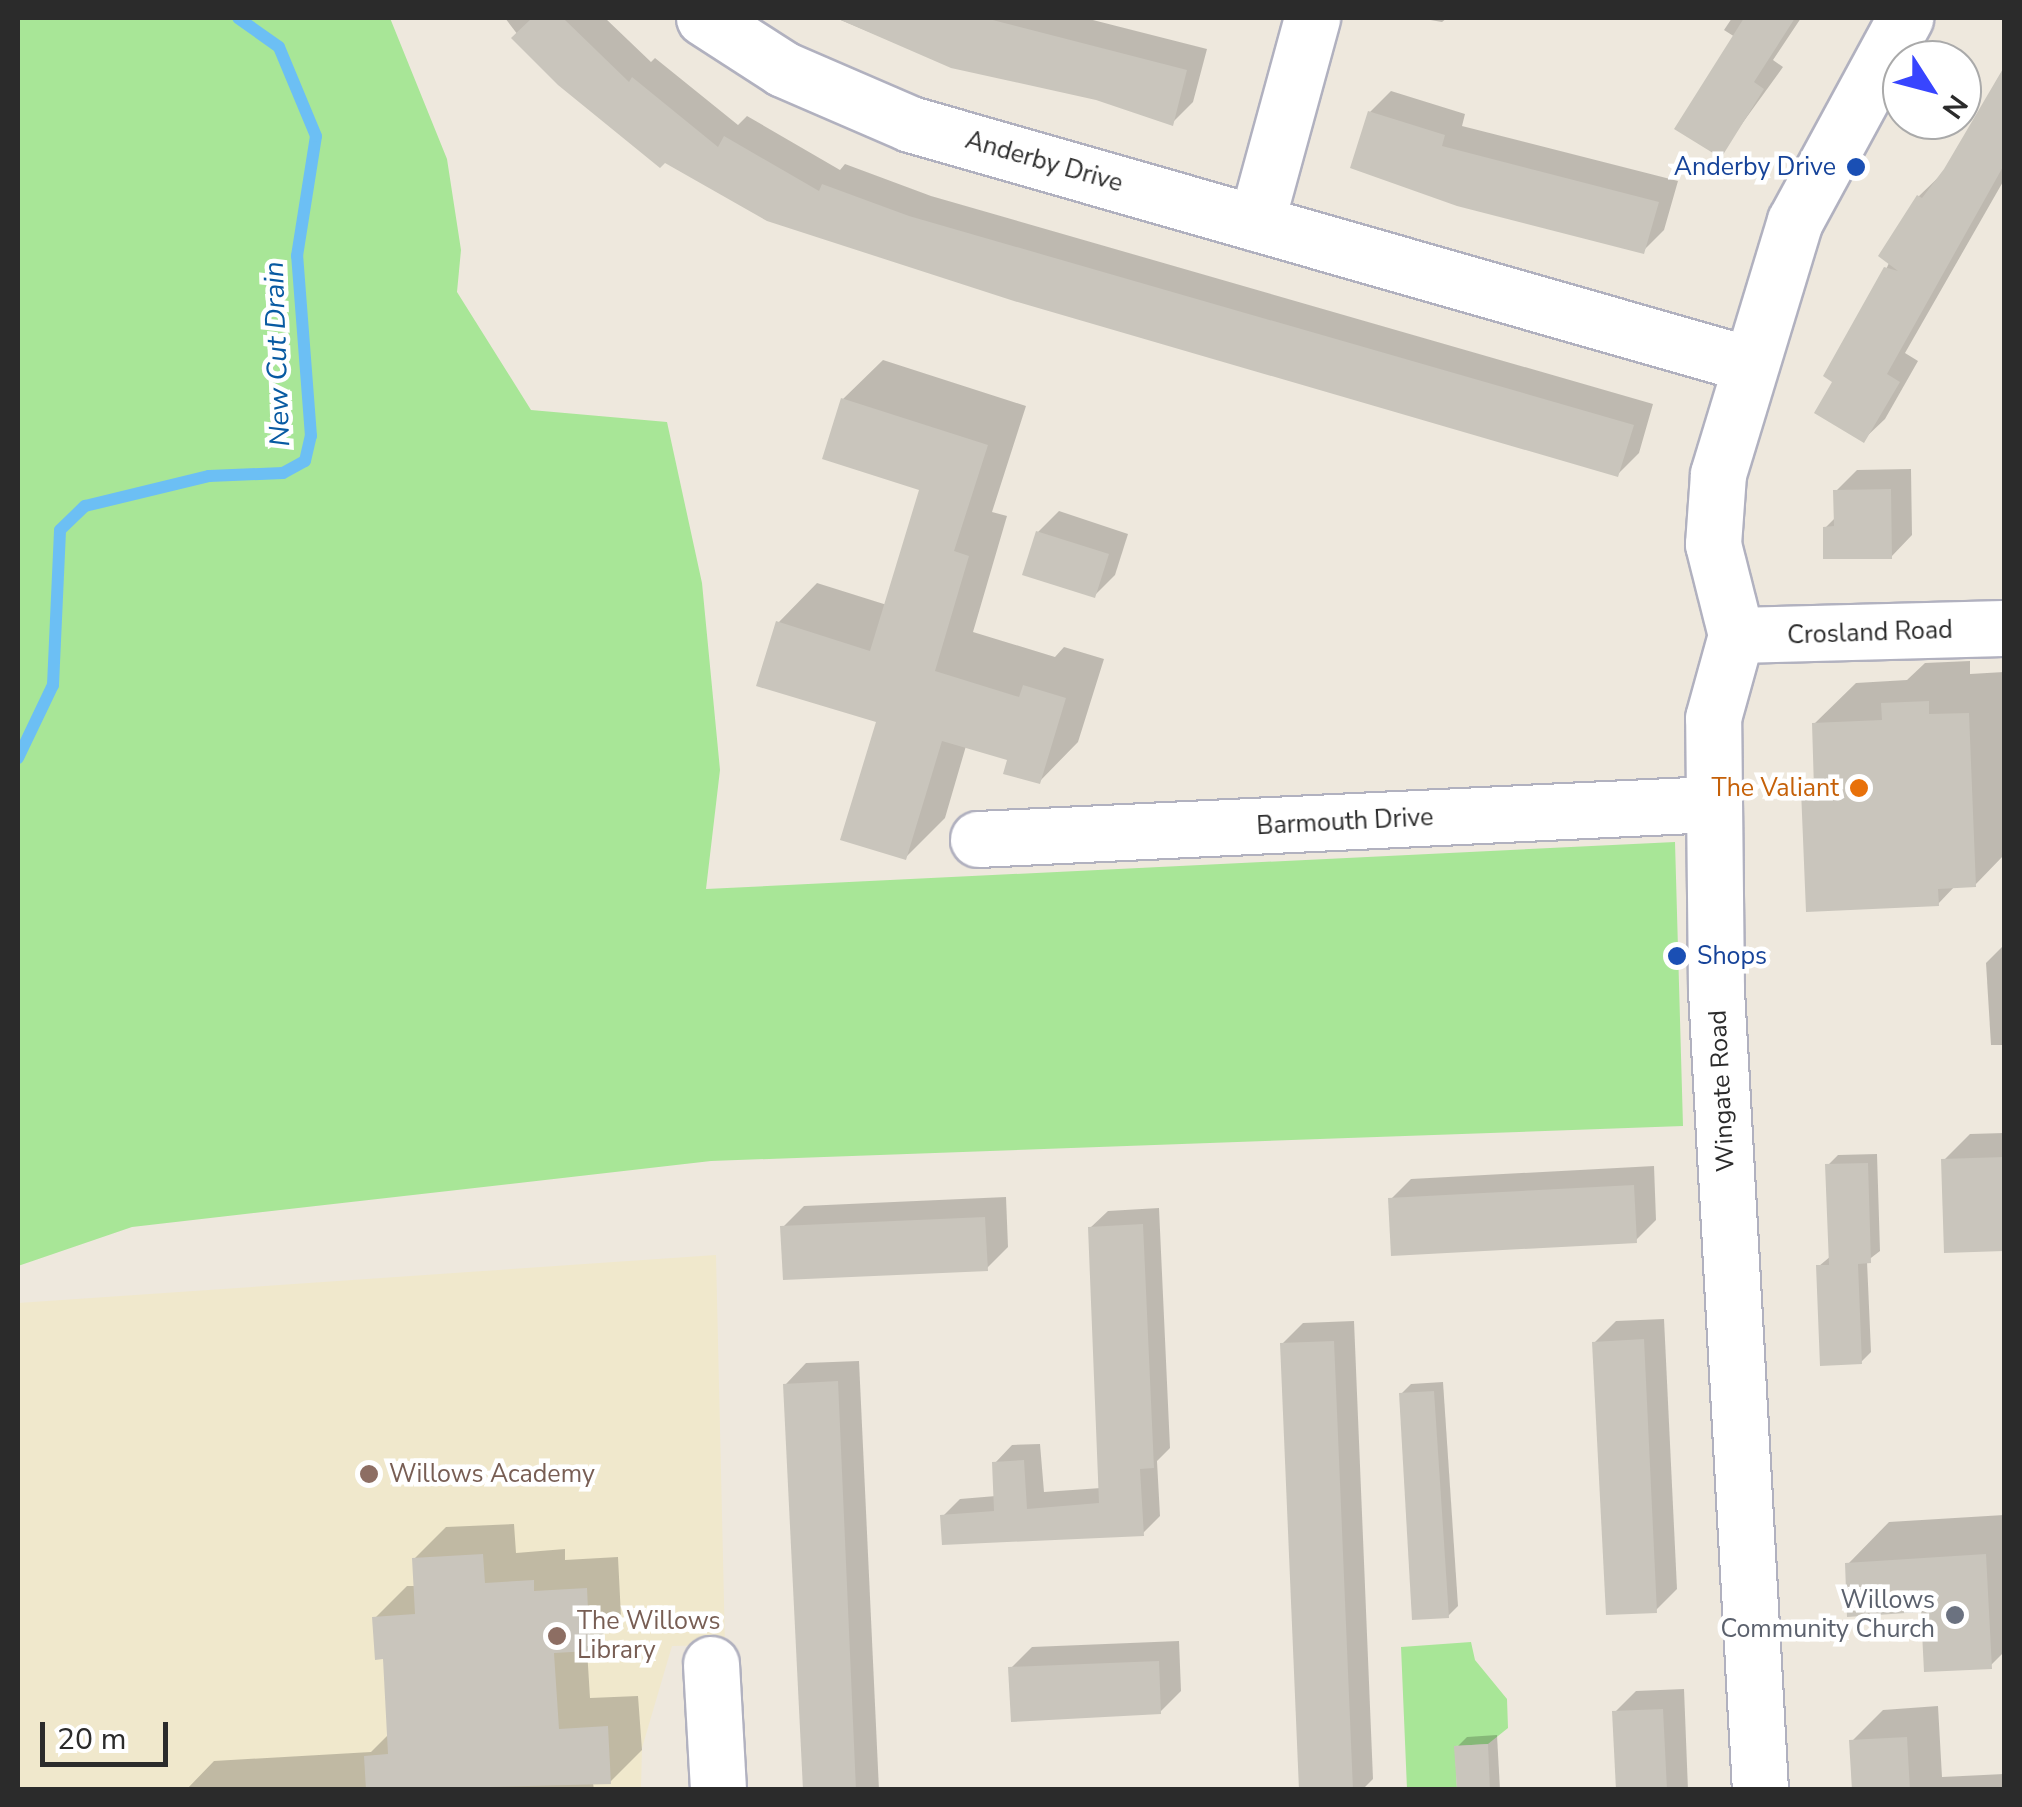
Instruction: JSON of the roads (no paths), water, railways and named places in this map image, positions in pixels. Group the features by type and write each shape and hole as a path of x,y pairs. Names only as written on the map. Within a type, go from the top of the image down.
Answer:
{"street":[{"name":"Anderby Drive","path":"704,18 782,69 910,124 1748,364"},
{"path":"1256,223 1312,18"},
{"path":"1736,634 1712,544 1718,474 1748,364 1802,206 1906,18"},
{"name":"Crosland Road","path":"1736,634 2004,628"},
{"name":"Wingate Road","path":"1736,634 1712,718 1712,804 1716,990 1760,1790"},
{"name":"Barmouth Drive","path":"978,840 1712,804"},
{"path":"711,1664 718,1790"}],"waterway":[{"name":"New Cut Drain","path":"18,758 53,685 60,530 85,506 209,476 283,473 305,461 311,436 297,256 316,136 279,47 238,18"}],"place":[{"name":"Anderby Drive","path":"1856,167"},
{"name":"The Valiant","path":"1859,788"},
{"name":"Shops","path":"1677,956"},
{"name":"Willows Academy","path":"369,1474"},
{"name":"Willows Community Church","path":"1955,1615"},
{"name":"The Willows Library","path":"557,1636"}]}
